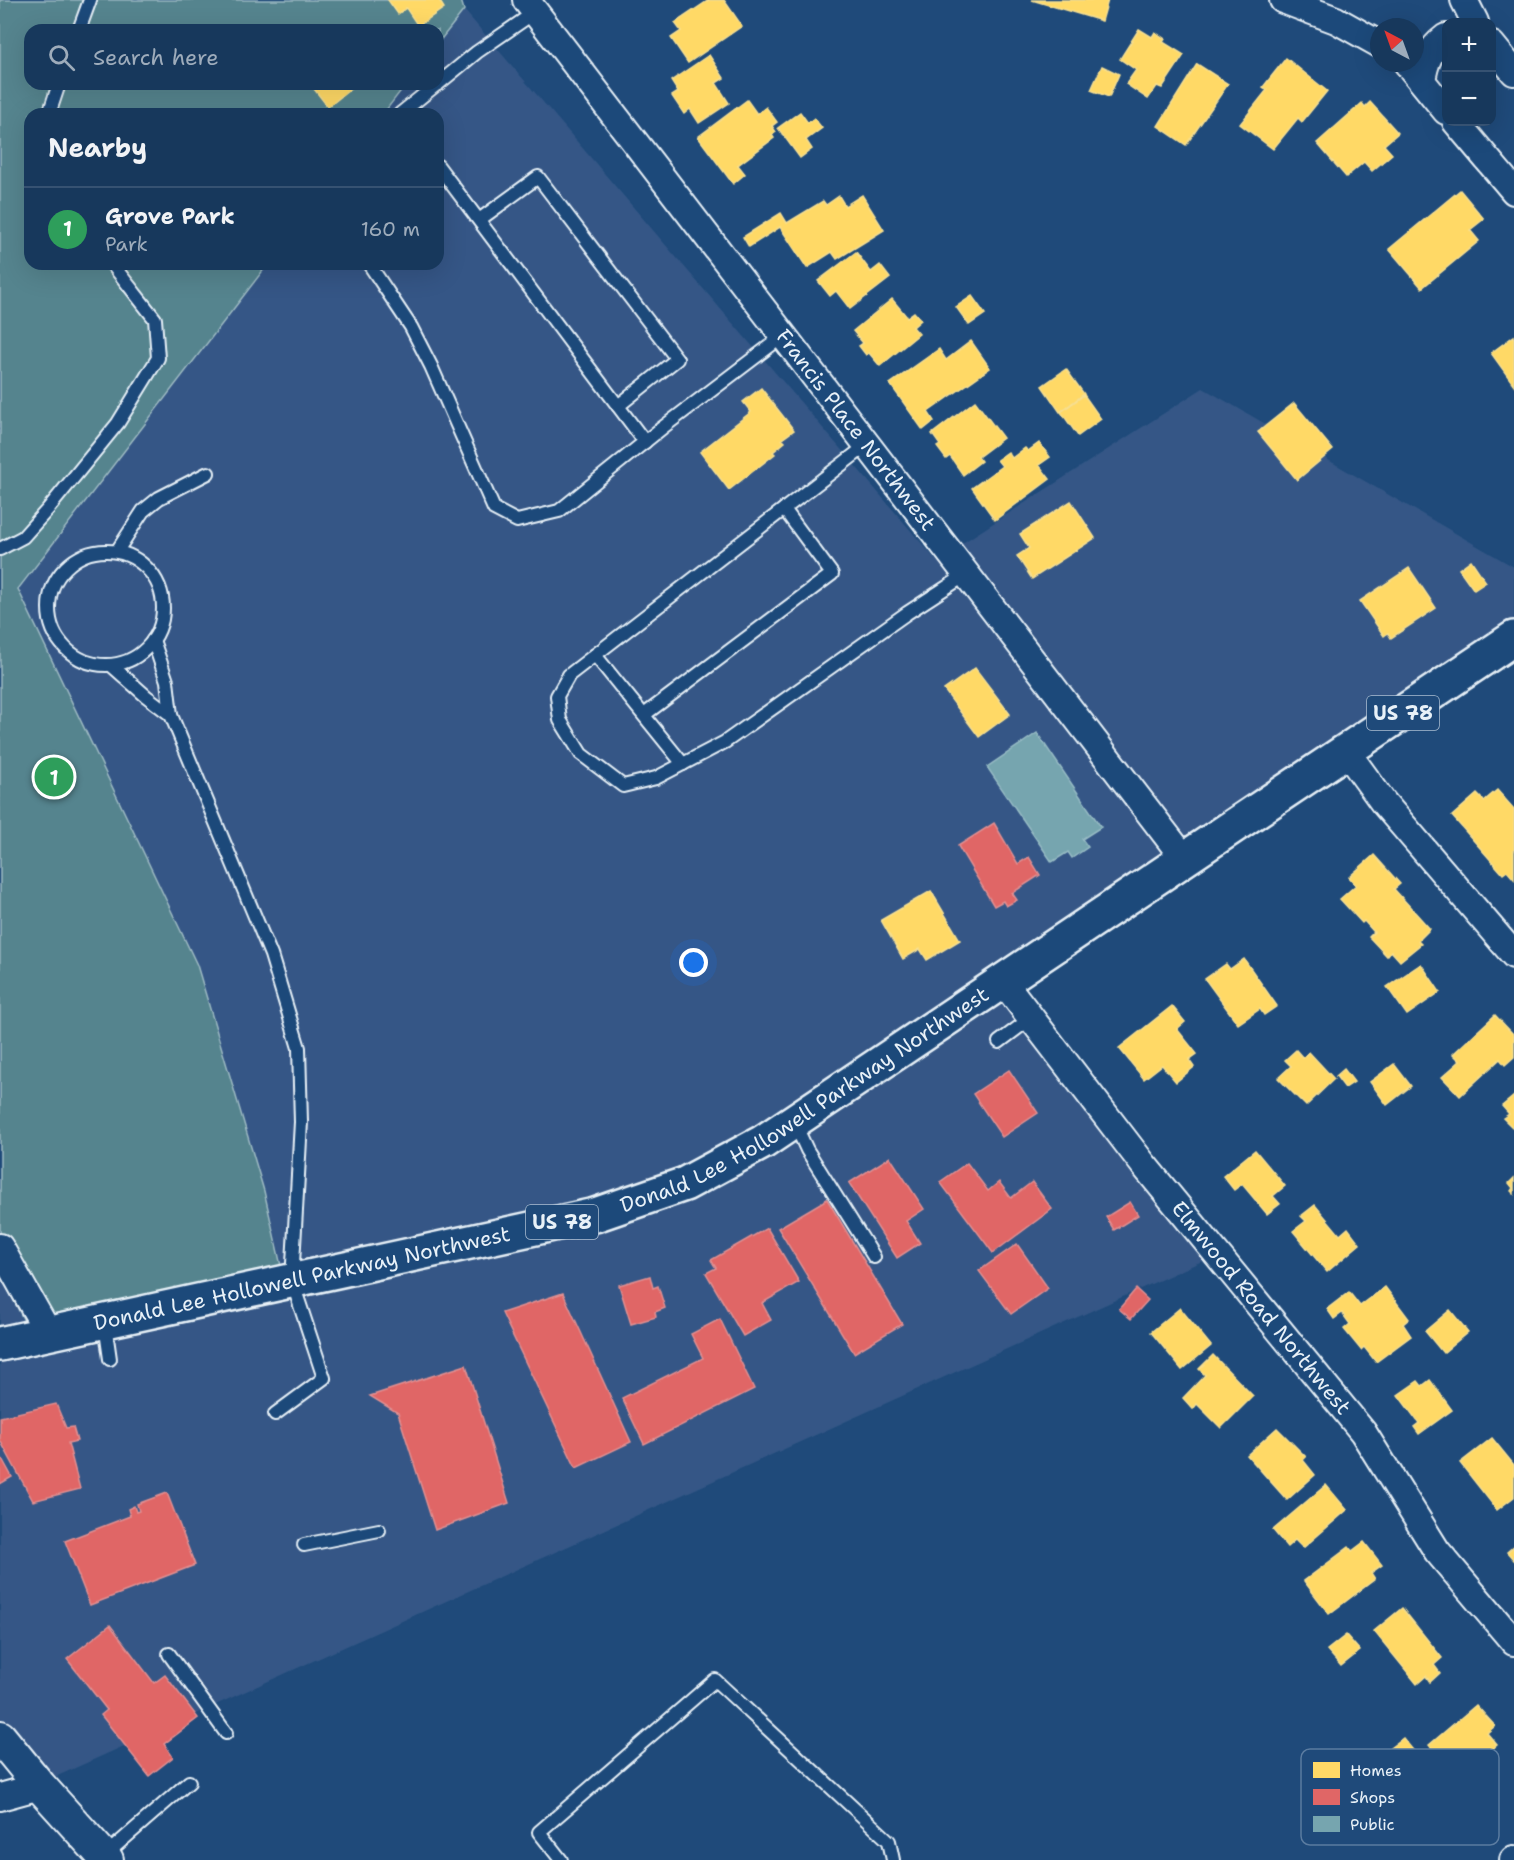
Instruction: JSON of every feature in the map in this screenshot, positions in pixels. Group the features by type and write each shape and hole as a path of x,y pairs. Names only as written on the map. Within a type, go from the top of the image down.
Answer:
{"main road":[{"name":"Donald Lee Hollowell Parkway Northwest","path":"0,1344 595,1215 685,1184 763,1142 1514,638"}],"street":[{"path":"1283,0 1336,20 1370,39"},
{"path":"1464,0 1473,18"},
{"name":"Francis Place Northwest","path":"530,6 1184,858"},
{"path":"1424,63 1433,48 1442,40"},
{"path":"1496,51 1514,72"},
{"path":"1414,72 1442,106"},
{"path":"1459,126 1514,191"},
{"path":"1346,751 1383,802 1514,955"},
{"name":"Elmwood Road Northwest","path":"1002,980 1143,1164 1363,1432 1437,1551 1514,1642"},
{"path":"0,1247 49,1334"},
{"path":"0,1737 40,1786 106,1858"},
{"path":"0,1797 40,1786"}],"lane":[{"path":"81,24 90,0"},
{"path":"444,79 530,6"},
{"path":"51,108 57,90"},
{"path":"408,108 430,90"},
{"path":"444,174 645,442"},
{"path":"479,220 538,177 677,359 618,406"},
{"path":"0,549 23,537 48,509 118,423 158,358 155,319 117,270"},
{"path":"373,270 411,327 431,366 494,509 517,521 559,511 783,336"},
{"path":"867,445 569,675 557,696 560,720 581,754 623,786 656,778 725,742 967,574"},
{"path":"117,551 143,511 159,498 208,473"},
{"path":"644,715 832,574 784,509"},
{"path":"97,551 117,551 134,557 149,568 159,584 164,602 164,620 153,640 133,656 111,665 90,665 72,656 58,643 50,625 48,605 52,586 63,569 79,557 97,551"},
{"path":"153,640 167,681 171,715 271,955 299,1048 301,1122 292,1281 324,1378 275,1414"},
{"path":"595,655 683,764"},
{"path":"111,665 171,715"},
{"path":"999,1042 1031,1018"},
{"path":"794,1121 807,1150 874,1257"},
{"path":"105,1322 110,1359"},
{"path":"304,1545 379,1530"},
{"path":"169,1654 226,1733"},
{"path":"561,1860 539,1833 715,1680 889,1841 893,1860"},
{"path":"106,1858 189,1782"}],"shaded area":[{"path":"464,10 936,560 1203,388 1514,567 1514,648 999,972 1220,1253 24,1791 0,1757 0,1274 33,1338 197,965 18,589 263,270 444,270 444,108 388,108 401,90 444,90 444,35"}],"green space":[{"path":"0,0 461,0 464,10 444,35 444,24 24,24 24,90 401,90 388,108 24,108 24,270 263,270 18,589 197,965 264,1191 281,1266 33,1338 0,1274"}],"building: Homes":[{"path":"388,0 439,0 444,8 421,24 417,24 406,8 398,14"},
{"path":"709,0 724,0 742,26 688,63 671,38 681,31 675,23"},
{"path":"1032,0 1108,0 1102,21"},
{"path":"1139,29 1152,37 1155,32 1165,39 1163,42 1184,55 1162,88 1157,86 1148,99 1126,84 1136,70 1120,59"},
{"path":"709,55 724,78 716,83 729,103 699,123 690,109 684,114 672,96 678,92 671,81"},
{"path":"1286,58 1327,91 1302,122 1298,118 1273,149 1240,124 1267,90 1263,87"},
{"path":"1197,64 1228,84 1186,145 1158,126"},
{"path":"1102,66 1119,74 1109,97 1091,90"},
{"path":"315,90 349,90 328,107"},
{"path":"747,100 757,114 766,107 777,122 772,126 776,132 772,135 774,138 738,165 745,174 733,184 698,137"},
{"path":"1370,102 1398,133 1384,145 1392,154 1372,171 1364,162 1346,177 1317,143 1362,103 1365,107"},
{"path":"800,112 808,123 814,118 822,128 806,140 812,149 800,158 778,128"},
{"path":"1460,190 1484,219 1470,230 1479,241 1422,288 1389,249"},
{"path":"862,195 884,230 837,259 832,252 807,268 780,227 749,247 743,237 781,213 787,223 823,201 826,205 839,196 845,206"},
{"path":"856,252 871,272 880,265 890,278 850,309 836,291 830,296 818,281"},
{"path":"972,296 985,314 969,325 956,307"},
{"path":"892,299 907,317 914,312 921,320 913,327 919,334 880,366 869,353 866,355 859,346 863,343 853,331"},
{"path":"1514,336 1514,385 1491,353"},
{"path":"971,341 990,368 928,412 934,421 923,430 890,384 939,349 946,360"},
{"path":"1066,369 1084,394 1060,412 1042,386"},
{"path":"761,388 794,430 782,439 785,442 773,452 775,454 729,490 700,452 751,412 743,402"},
{"path":"1084,395 1101,419 1078,436 1061,412"},
{"path":"975,401 1003,438 978,457 981,461 963,475 950,456 946,459 937,447 940,445 932,434"},
{"path":"1294,403 1333,450 1297,480 1258,432"},
{"path":"1039,443 1050,457 1039,465 1050,479 995,520 972,488 1002,466 997,460 1008,452 1012,458 1025,448 1028,451"},
{"path":"1071,501 1095,538 1032,579 1017,556 1029,548 1020,534"},
{"path":"1471,560 1486,582 1474,590 1459,569"},
{"path":"1409,568 1436,608 1391,638 1388,633 1384,636 1360,601"},
{"path":"975,668 1010,714 979,737 944,690"},
{"path":"1497,790 1514,809 1514,879 1507,871 1503,874 1452,816 1477,794 1484,801"},
{"path":"1374,855 1400,884 1394,889 1430,929 1418,941 1421,944 1400,961 1391,951 1387,956 1369,937 1374,932 1364,921 1362,923 1340,899 1356,885 1349,877"},
{"path":"931,891 960,940 927,960 920,949 903,959 881,920"},
{"path":"1244,959 1277,1006 1264,1015 1260,1009 1238,1024 1205,979 1226,964 1230,969"},
{"path":"1421,964 1440,992 1407,1015 1387,987"},
{"path":"1172,1006 1185,1022 1177,1029 1197,1054 1189,1060 1194,1067 1176,1082 1162,1065 1144,1079 1119,1048"},
{"path":"1495,1015 1514,1035 1514,1057 1505,1065 1500,1059 1460,1096 1442,1077 1460,1061 1453,1054"},
{"path":"1296,1050 1303,1058 1309,1052 1334,1079 1306,1106 1278,1078 1291,1066 1285,1060"},
{"path":"1394,1064 1411,1086 1387,1105 1370,1082"},
{"path":"1344,1069 1354,1082 1345,1088 1336,1076"},
{"path":"1514,1096 1514,1125 1512,1127 1503,1118 1509,1114 1502,1106"},
{"path":"1255,1150 1285,1186 1273,1196 1280,1204 1267,1214 1242,1184 1234,1190 1223,1176"},
{"path":"1514,1178 1514,1194 1509,1183"},
{"path":"1315,1205 1340,1235 1348,1228 1360,1244 1327,1272 1293,1231 1306,1221 1301,1216"},
{"path":"1385,1287 1409,1319 1403,1324 1411,1336 1376,1362 1364,1347 1361,1350 1344,1329 1350,1324 1342,1313 1334,1319 1327,1309 1349,1292 1360,1306"},
{"path":"1180,1308 1211,1346 1182,1370 1151,1332"},
{"path":"1450,1310 1468,1332 1443,1353 1425,1331"},
{"path":"1213,1355 1253,1396 1221,1428 1197,1404 1193,1409 1183,1398 1205,1375 1199,1369"},
{"path":"1430,1380 1452,1410 1419,1434 1414,1427 1419,1423 1398,1395 1418,1381 1422,1386"},
{"path":"1277,1428 1306,1457 1303,1460 1315,1475 1287,1500 1247,1455"},
{"path":"1492,1438 1514,1465 1514,1497 1497,1510 1460,1463"},
{"path":"1326,1485 1347,1510 1303,1548 1295,1540 1287,1547 1273,1530"},
{"path":"1364,1542 1382,1565 1371,1573 1375,1579 1329,1614 1304,1581 1349,1547 1352,1551"},
{"path":"1514,1546 1514,1560 1507,1552"},
{"path":"1402,1608 1442,1658 1434,1665 1440,1673 1430,1682 1426,1676 1417,1684 1374,1631"},
{"path":"1346,1635 1360,1651 1341,1666 1327,1650"},
{"path":"1476,1705 1495,1726 1487,1733 1497,1745 1492,1749 1432,1749 1429,1745"},
{"path":"1403,1738 1412,1749 1389,1749"}],"building: Shops":[{"path":"994,823 1018,864 1029,857 1040,875 1012,893 1017,900 1006,906 1003,901 994,906 958,846"},
{"path":"1009,1070 1038,1113 1002,1137 973,1094"},
{"path":"890,1157 924,1209 906,1221 920,1243 897,1258 849,1183"},
{"path":"967,1163 988,1191 999,1182 1011,1198 1032,1182 1052,1209 993,1253 940,1182"},
{"path":"827,1199 902,1324 854,1353 778,1228"},
{"path":"1130,1202 1138,1215 1114,1230 1106,1217"},
{"path":"767,1228 799,1282 762,1303 771,1320 743,1336 706,1273 716,1268 711,1260"},
{"path":"1017,1244 1048,1288 1011,1314 979,1271"},
{"path":"650,1276 653,1288 658,1286 665,1308 655,1312 656,1317 631,1324 619,1285"},
{"path":"1136,1289 1148,1300 1131,1319 1119,1309"},
{"path":"563,1293 631,1442 576,1468 502,1313"},
{"path":"720,1319 754,1389 644,1444 622,1398 703,1358 691,1334"},
{"path":"466,1365 509,1503 435,1530 398,1413 370,1396"},
{"path":"56,1404 66,1428 73,1427 77,1441 68,1443 80,1489 33,1501 0,1440 0,1417"},
{"path":"0,1455 12,1477 0,1484"},
{"path":"167,1493 195,1565 90,1605 65,1541 130,1516 128,1509 134,1506 136,1512 139,1511 137,1504"},
{"path":"110,1625 154,1683 165,1675 198,1718 164,1744 173,1757 149,1776 101,1715 107,1710 67,1659"}],"building: Public":[{"path":"1037,733 1101,827 1082,839 1088,847 1072,858 1068,852 1052,862 987,767"}],"place":[{"name":"Grove Park","path":"54,777"}]}
